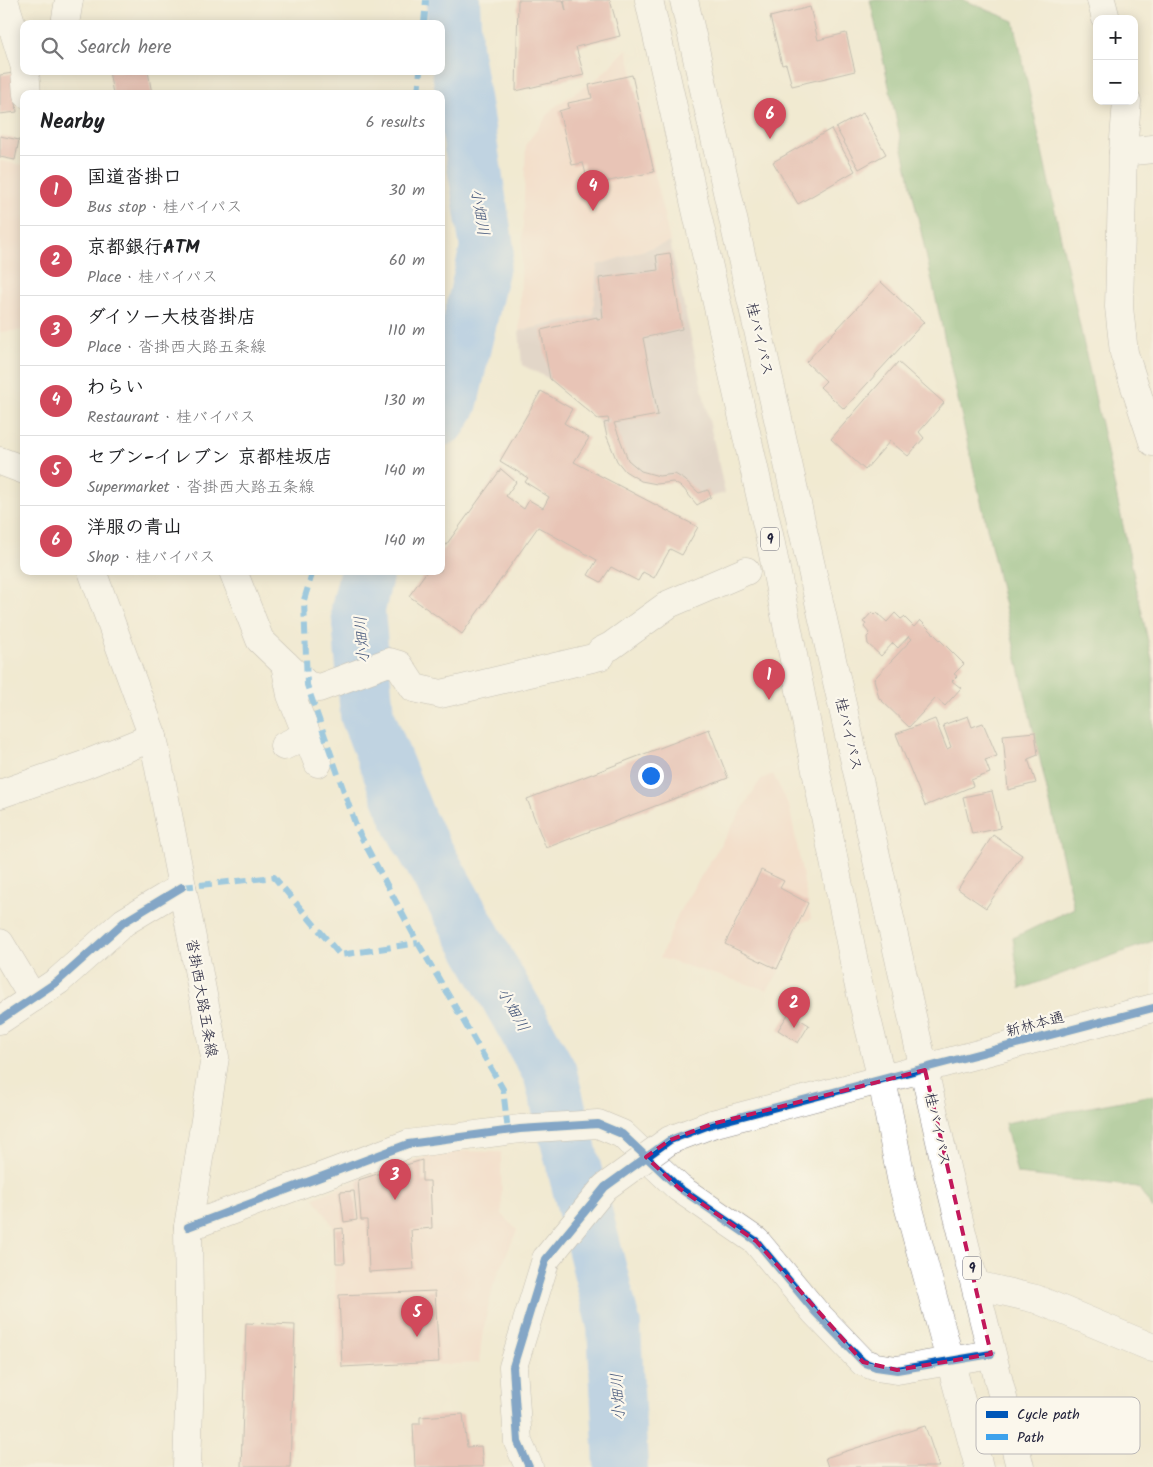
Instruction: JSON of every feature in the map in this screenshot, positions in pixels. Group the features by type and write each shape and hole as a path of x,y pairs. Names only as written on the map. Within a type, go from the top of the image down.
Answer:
{"main road":[{"path":"4,0 20,50"},
{"path":"66,20 69,0"},
{"name":"9","path":"649,0 770,539 858,982 882,1080 902,1183 949,1362 976,1453"},
{"name":"桂バイパス","path":"684,0 947,1172 1002,1397"},
{"path":"1101,0 1105,15"},
{"path":"26,75 27,90"},
{"path":"1127,105 1122,152 1120,307 1123,344 1153,442"},
{"path":"1122,152 1153,149"},
{"path":"0,461 20,468"},
{"path":"235,575 260,640 307,685 319,688 389,662 399,665 414,688 441,694 600,656 601,651 611,646 669,604 746,571"},
{"name":"沓掛西大路五条線","path":"93,575 152,737 215,1057 188,1227 190,1376 187,1467"},
{"path":"285,664 291,695 295,741 318,763"},
{"path":"0,794 84,765 152,737"},
{"path":"0,1020 58,981 124,922 182,887"},
{"path":"0,943 34,998"},
{"name":"新林本通","path":"529,1467 518,1442 513,1366 546,1259 605,1187 670,1140 712,1124 925,1070 1021,1042 1153,1008"},
{"path":"188,1227 408,1144 520,1129 598,1124 622,1134 679,1188 756,1241 815,1312 863,1362 876,1367 897,1370 991,1354"},
{"path":"976,1285 1036,1299 1153,1348"},
{"name":"9","path":"976,1454 980,1467"},
{"name":"桂バイパス","path":"1017,1454 1020,1467"}],"highlighted area":[{"path":"925,1070 991,1354 897,1370 863,1362 756,1241 679,1188 646,1157 670,1140 712,1124"}],"shaded area":[{"path":"627,49 670,242 597,265 593,315 519,331 526,144 553,108 600,76"},
{"path":"0,161 20,164 20,330 0,332"},
{"path":"670,242 725,493 711,497 697,505 683,488 673,482 657,484 641,481 625,471 617,461 598,419 550,379 522,365 519,331 593,315 597,265"},
{"path":"773,774 790,809 811,919 801,923 777,976 767,990 660,958 679,912 761,779"},
{"path":"457,1151 501,1152 502,1214 517,1230 493,1286 482,1337 479,1363 338,1369 333,1226 314,1198 377,1171 429,1156"}],"green space":[{"path":"870,0 964,0 1014,21 1153,664 1153,941 1020,989 1013,938 1074,908 968,445"},
{"path":"1153,1095 1153,1209 1138,1187 1017,1174 1005,1123"}],"building":[{"path":"518,0 563,0 566,11 564,0 610,0 620,36 576,47 584,75 516,91"},
{"path":"810,7 818,40 846,33 855,71 792,86 786,64 782,65 770,17"},
{"path":"13,73 17,112 0,114 0,75"},
{"path":"110,75 149,75 151,90 112,90"},
{"path":"632,75 654,172 589,185 583,163 572,165 559,111 569,108 568,103 592,98 589,85"},
{"path":"863,113 886,154 859,169 836,128"},
{"path":"831,129 855,171 798,204 773,162"},
{"path":"0,136 19,140 15,160 0,157"},
{"path":"670,253 682,329 643,338 658,415 614,423 628,460 641,471 659,476 675,474 685,480 699,493 708,490 711,497 697,505 683,488 673,482 657,484 641,481 625,471 617,461 607,437 604,423 609,422 608,418 598,419 550,379 541,330 597,317 597,319 603,318 599,278 658,270 656,255"},
{"path":"881,282 924,322 844,409 820,387 826,381 806,362"},
{"path":"898,362 944,403 919,432 924,438 908,456 890,441 865,470 831,439"},
{"path":"541,391 572,409 564,423 589,438 574,462 698,527 682,555 670,549 654,578 643,572 638,581 611,567 601,582 588,575 597,560 538,527 462,634 409,596 424,575 445,575 445,546 501,469 516,482 506,496 524,509 529,500 543,508 549,497 525,482 528,478 500,461"},
{"path":"872,612 875,615 877,613 887,622 895,613 901,619 904,617 914,627 920,620 964,664 954,674 957,676 952,681 961,688 945,706 936,698 909,727 879,698 874,679 912,639 909,636 898,648 893,643 881,656 868,644 867,637 870,634 864,627 866,624 863,622"},
{"path":"968,716 972,727 983,723 997,756 985,760 990,773 971,780 973,786 925,806 896,734 935,719 947,749 951,747 943,725"},
{"path":"709,729 728,778 546,848 527,799"},
{"path":"1035,732 1038,755 1028,759 1036,783 1008,790 1003,735"},
{"path":"992,791 1001,828 972,834 963,797"},
{"path":"993,835 1022,855 986,908 958,889"},
{"path":"761,870 784,881 780,888 808,903 777,969 725,944"},
{"path":"789,1013 809,1025 798,1043 778,1030"},
{"path":"422,1160 422,1181 430,1181 432,1228 411,1230 414,1269 369,1272 367,1220 361,1220 358,1180"},
{"path":"354,1191 357,1220 344,1222 340,1192"},
{"path":"343,1228 345,1263 336,1263 335,1229"},
{"path":"435,1291 439,1362 342,1367 339,1295"},
{"path":"246,1323 295,1325 290,1467 241,1467"},
{"path":"463,1414 467,1447 481,1446 483,1467 415,1467 413,1424 420,1424 420,1417"},
{"path":"925,1426 939,1467 828,1467 825,1458"}],"waterway":[{"name":"小畑川","path":"445,412 451,402 487,248 455,47 453,0"},
{"name":"小畑川","path":"366,575 358,610 367,715 410,823 550,1073 614,1326 621,1467"}],"marked path":[{"path":"424,20 426,0"},
{"path":"418,90 420,75"},
{"path":"312,575 304,600 307,685 357,829 418,943 503,1089 508,1131"},
{"path":"182,887 274,877 340,955 418,943"}],"cycle path":[{"path":"0,1020 58,981 124,922 182,887"},
{"path":"529,1467 518,1442 513,1367 546,1259 605,1187 670,1140 712,1124 1153,1008"},
{"path":"188,1227 408,1144 520,1129 598,1124 622,1134 679,1188 756,1241 815,1312 863,1362 876,1367 897,1370 991,1354"}],"place":[{"name":"洋服の青山","path":"770,139"},
{"name":"わらい","path":"593,211"},
{"name":"国道沓掛口","path":"769,700"},
{"name":"京都銀行ATM","path":"794,1028"},
{"name":"ダイソー大枝沓掛店","path":"395,1200"},
{"name":"セブン-イレブン 京都桂坂店","path":"417,1337"}]}
